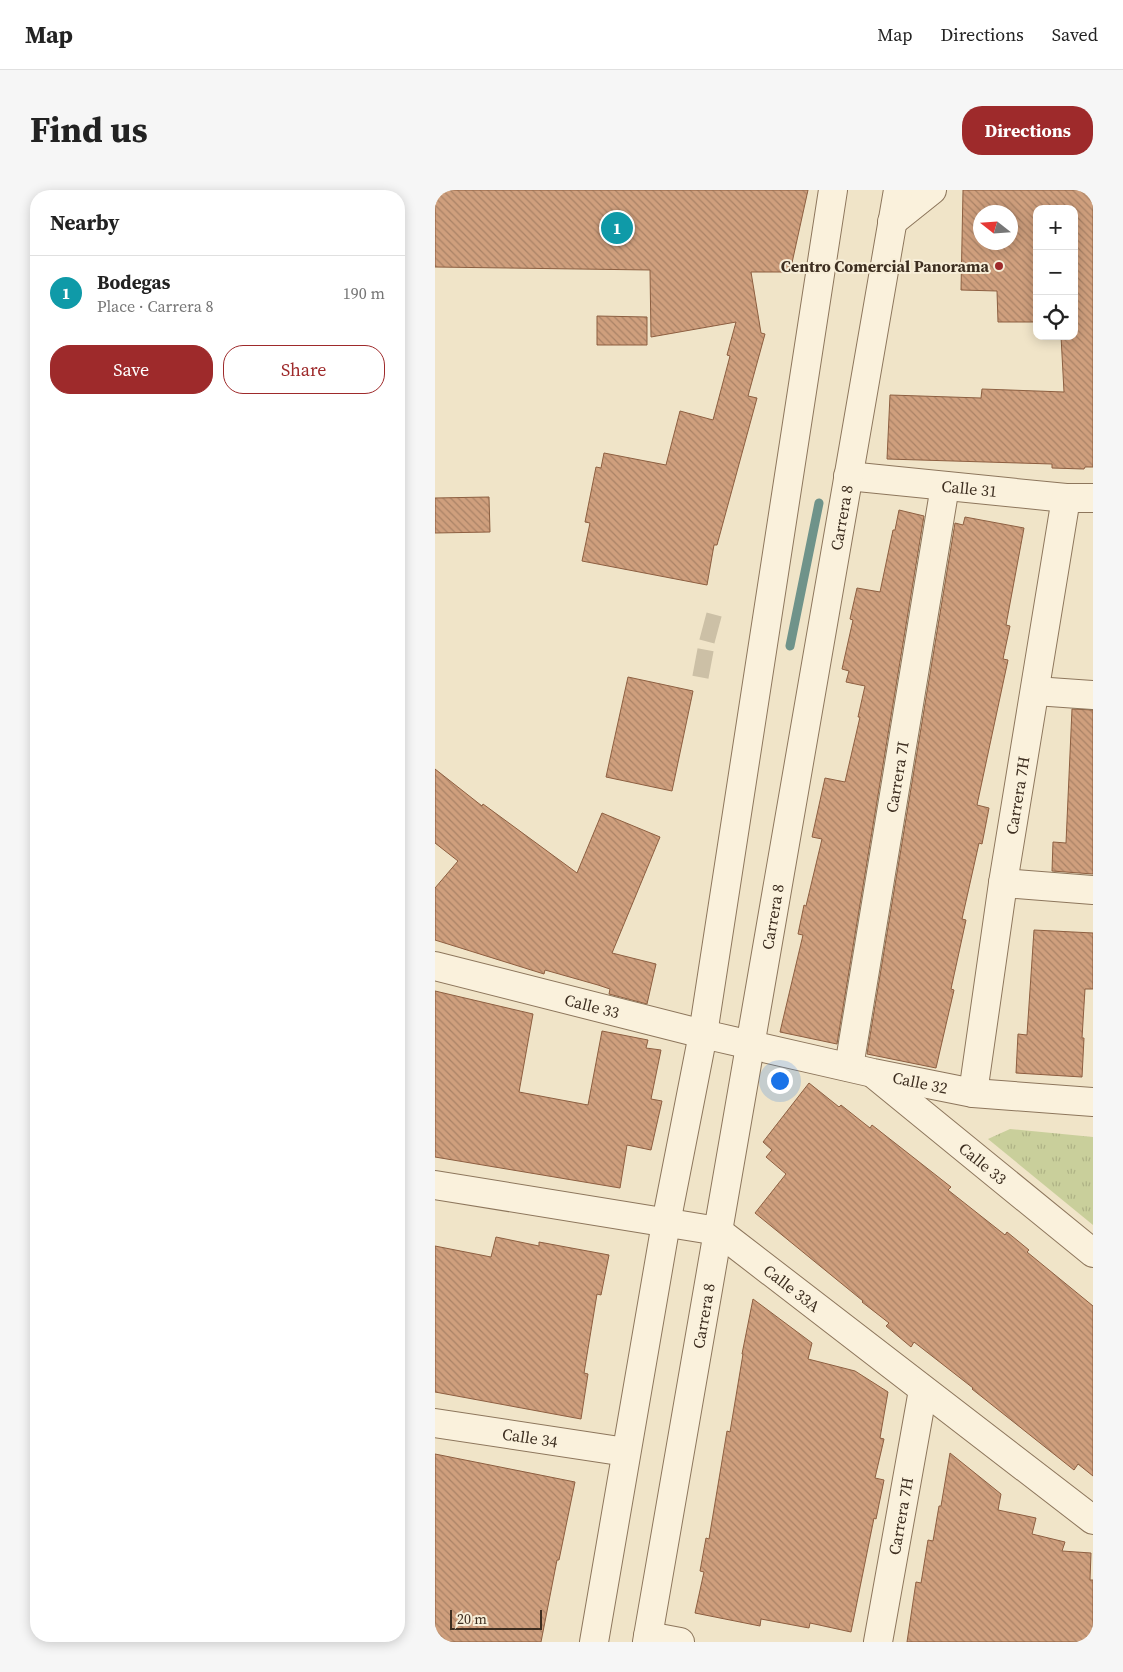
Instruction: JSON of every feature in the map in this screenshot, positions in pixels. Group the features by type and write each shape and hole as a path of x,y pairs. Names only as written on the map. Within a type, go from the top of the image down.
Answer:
{"street":[{"path":"594,1642 665,1223 703,1034 833,190"},
{"name":"Carrera 8","path":"648,1639 898,190"},
{"path":"892,222 933,190"},
{"name":"Calle 31","path":"848,476 1066,498 1093,498"},
{"name":"Carrera 7I","path":"861,1070 945,486"},
{"name":"Carrera 7H","path":"973,1093 1003,883 1066,498"},
{"path":"1035,692 1093,695"},
{"path":"1003,883 1093,890"},
{"name":"Calle 33","path":"435,966 703,1034 750,1044"},
{"name":"Calle 32","path":"750,1044 861,1070 973,1093 1093,1102"},
{"name":"Calle 33","path":"861,1070 1093,1253"},
{"name":"Calle 33A","path":"435,1185 718,1232 1093,1520"},
{"name":"Carrera 7H","path":"878,1642 923,1390"},
{"name":"Calle 34","path":"435,1423 626,1452"},
{"path":"648,1639 680,1642"}],"green space":[{"path":"1010,1129 1093,1137 1093,1225 988,1139"}],"building":[{"path":"435,190 808,190 790,272 751,272 761,333 765,334 748,396 757,398 717,545 714,545 707,585 582,561 590,523 585,522 596,467 601,468 604,453 666,465 680,411 713,420 730,356 727,355 736,322 651,337 650,270 435,267"},
{"path":"963,190 1093,190 1093,467 1085,467 1084,469 1052,468 1052,464 887,459 890,395 981,398 982,389 1064,392 1061,340 1078,340 1078,205 1033,205 1033,322 998,322 997,291 961,290"},
{"path":"597,316 647,317 647,345 597,345"},
{"path":"489,497 490,532 435,533 435,498"},
{"path":"899,510 924,516 837,1044 780,1032 803,935 798,934 804,905 806,906 822,839 812,837 825,778 845,782 860,717 858,717 865,686 846,682 849,671 842,669 853,620 850,619 857,588 880,592"},
{"path":"965,517 1024,528 1006,625 1010,626 1003,659 1008,660 977,805 989,808 982,844 979,843 962,919 966,920 951,989 954,990 936,1068 867,1054 955,523 963,525"},
{"path":"628,677 693,691 672,791 606,777"},
{"path":"1072,709 1093,710 1093,874 1052,871 1053,842 1066,843"},
{"path":"435,769 482,806 483,804 577,873 602,813 660,837 612,953 656,964 647,1004 609,994 610,989 598,985 545,970 544,974 435,940 435,888 458,861 435,843"},
{"path":"1034,930 1093,933 1093,989 1085,989 1082,1077 1016,1073 1018,1034 1027,1035"},
{"path":"435,991 533,1014 519,1092 588,1105 602,1031 648,1040 646,1048 661,1050 651,1099 662,1101 651,1150 627,1145 620,1188 435,1157"},
{"path":"809,1083 839,1107 841,1105 870,1128 872,1125 909,1154 951,1187 948,1190 1005,1235 1007,1232 1029,1250 1027,1252 1093,1306 1093,1476 1078,1464 1074,1470 914,1342 911,1347 886,1326 889,1323 755,1213 786,1174 766,1157 772,1150 763,1142"},
{"path":"496,1237 539,1246 539,1242 609,1255 601,1295 597,1294 584,1373 588,1374 581,1419 435,1392 435,1246 491,1257"},
{"path":"753,1299 812,1343 808,1359 855,1371 888,1392 880,1438 884,1439 875,1478 884,1480 876,1519 874,1518 851,1632 810,1623 809,1628 761,1619 760,1626 695,1613 704,1572 700,1571 706,1538 709,1539 727,1431 730,1432"},
{"path":"950,1453 1001,1494 998,1510 1036,1518 1032,1534 1065,1542 1062,1551 1091,1553 1090,1580 1093,1580 1093,1642 907,1642 916,1582 921,1583 928,1540 933,1541"},
{"path":"435,1454 575,1482 541,1642 435,1642"}],"waterway":[{"path":"790,646 819,503"}],"tunnel":[{"path":"703,626 718,630"},
{"path":"695,662 711,665"}],"place":[{"name":"Bodegas","path":"617,228"},
{"name":"Centro Comercial Panorama","path":"999,266"}]}
